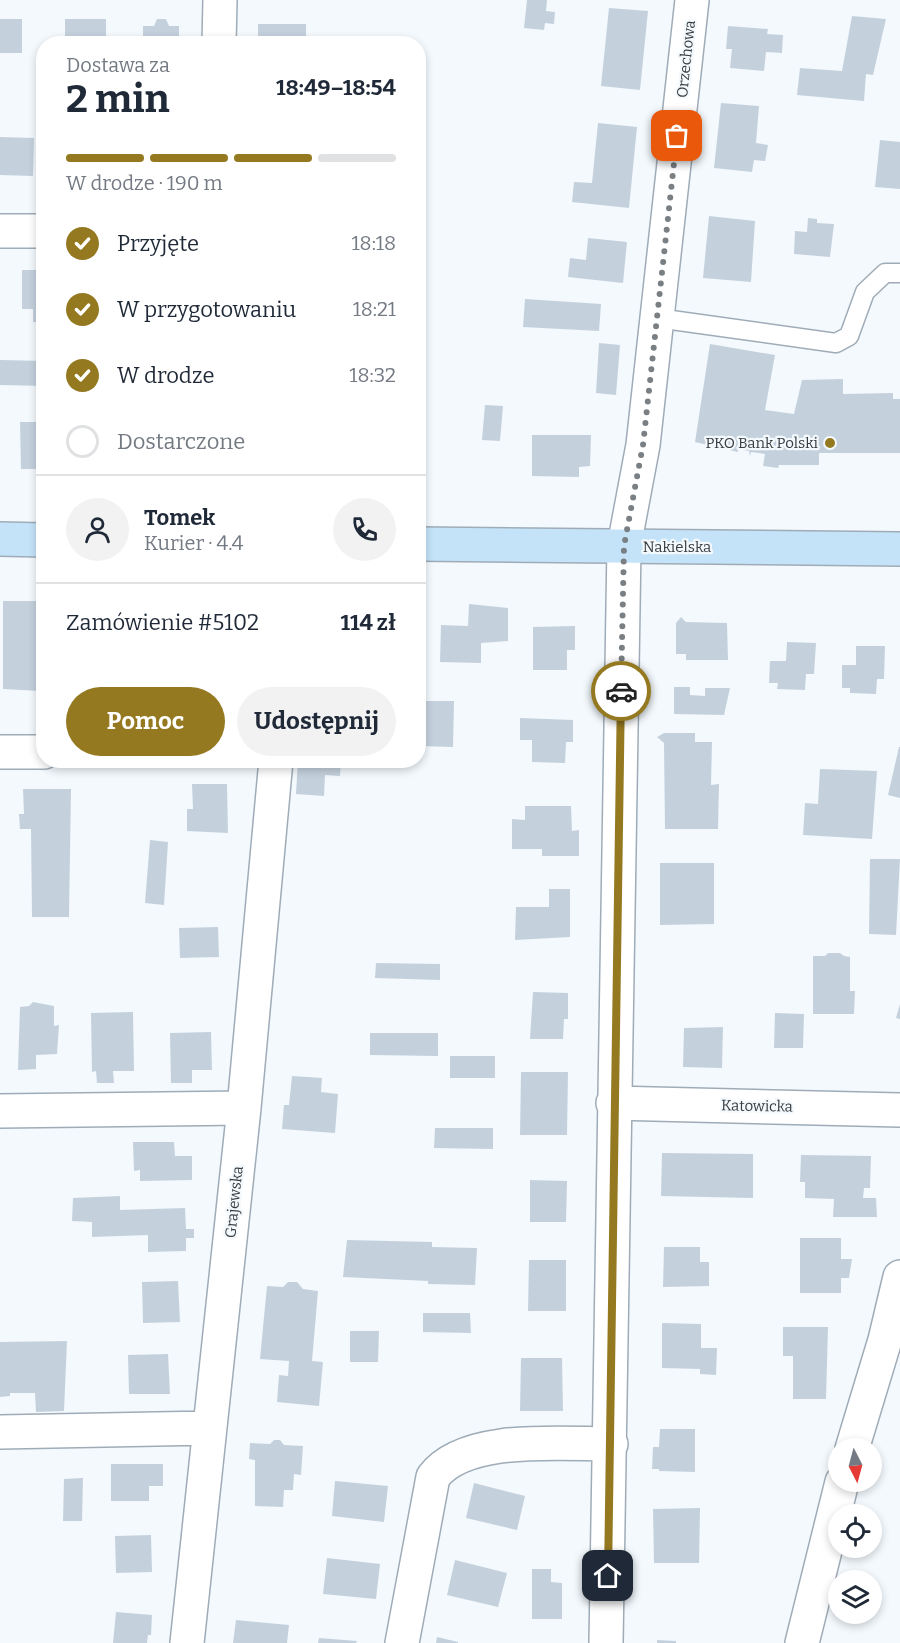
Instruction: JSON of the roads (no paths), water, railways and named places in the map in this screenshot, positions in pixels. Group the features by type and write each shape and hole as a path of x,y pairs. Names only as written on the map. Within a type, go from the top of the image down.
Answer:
{"main road":[{"path":"0,539 36,540"},
{"name":"Nakielska","path":"426,544 900,549"}],"street":[{"path":"219,36 220,0"},
{"name":"Orzechowa","path":"606,1643 613,1103 624,546 643,445 692,0"},
{"path":"0,231 36,231"},
{"path":"0,752 36,752"},
{"name":"Grajewska","path":"187,1643 244,1108 275,768"},
{"name":"Katowicka","path":"613,1103 900,1110"},
{"path":"0,1111 244,1108"},
{"path":"856,1438 893,1343 900,1277"},
{"path":"0,1432 209,1428"},
{"path":"402,1643 433,1477 441,1466 467,1454 492,1448 528,1444 610,1444"},
{"path":"802,1643 840,1492"}],"lane":[{"path":"657,318 836,343 849,336 865,292 885,273 900,273"}],"place":[{"name":"PKO Bank Polski","path":"830,443"}]}
